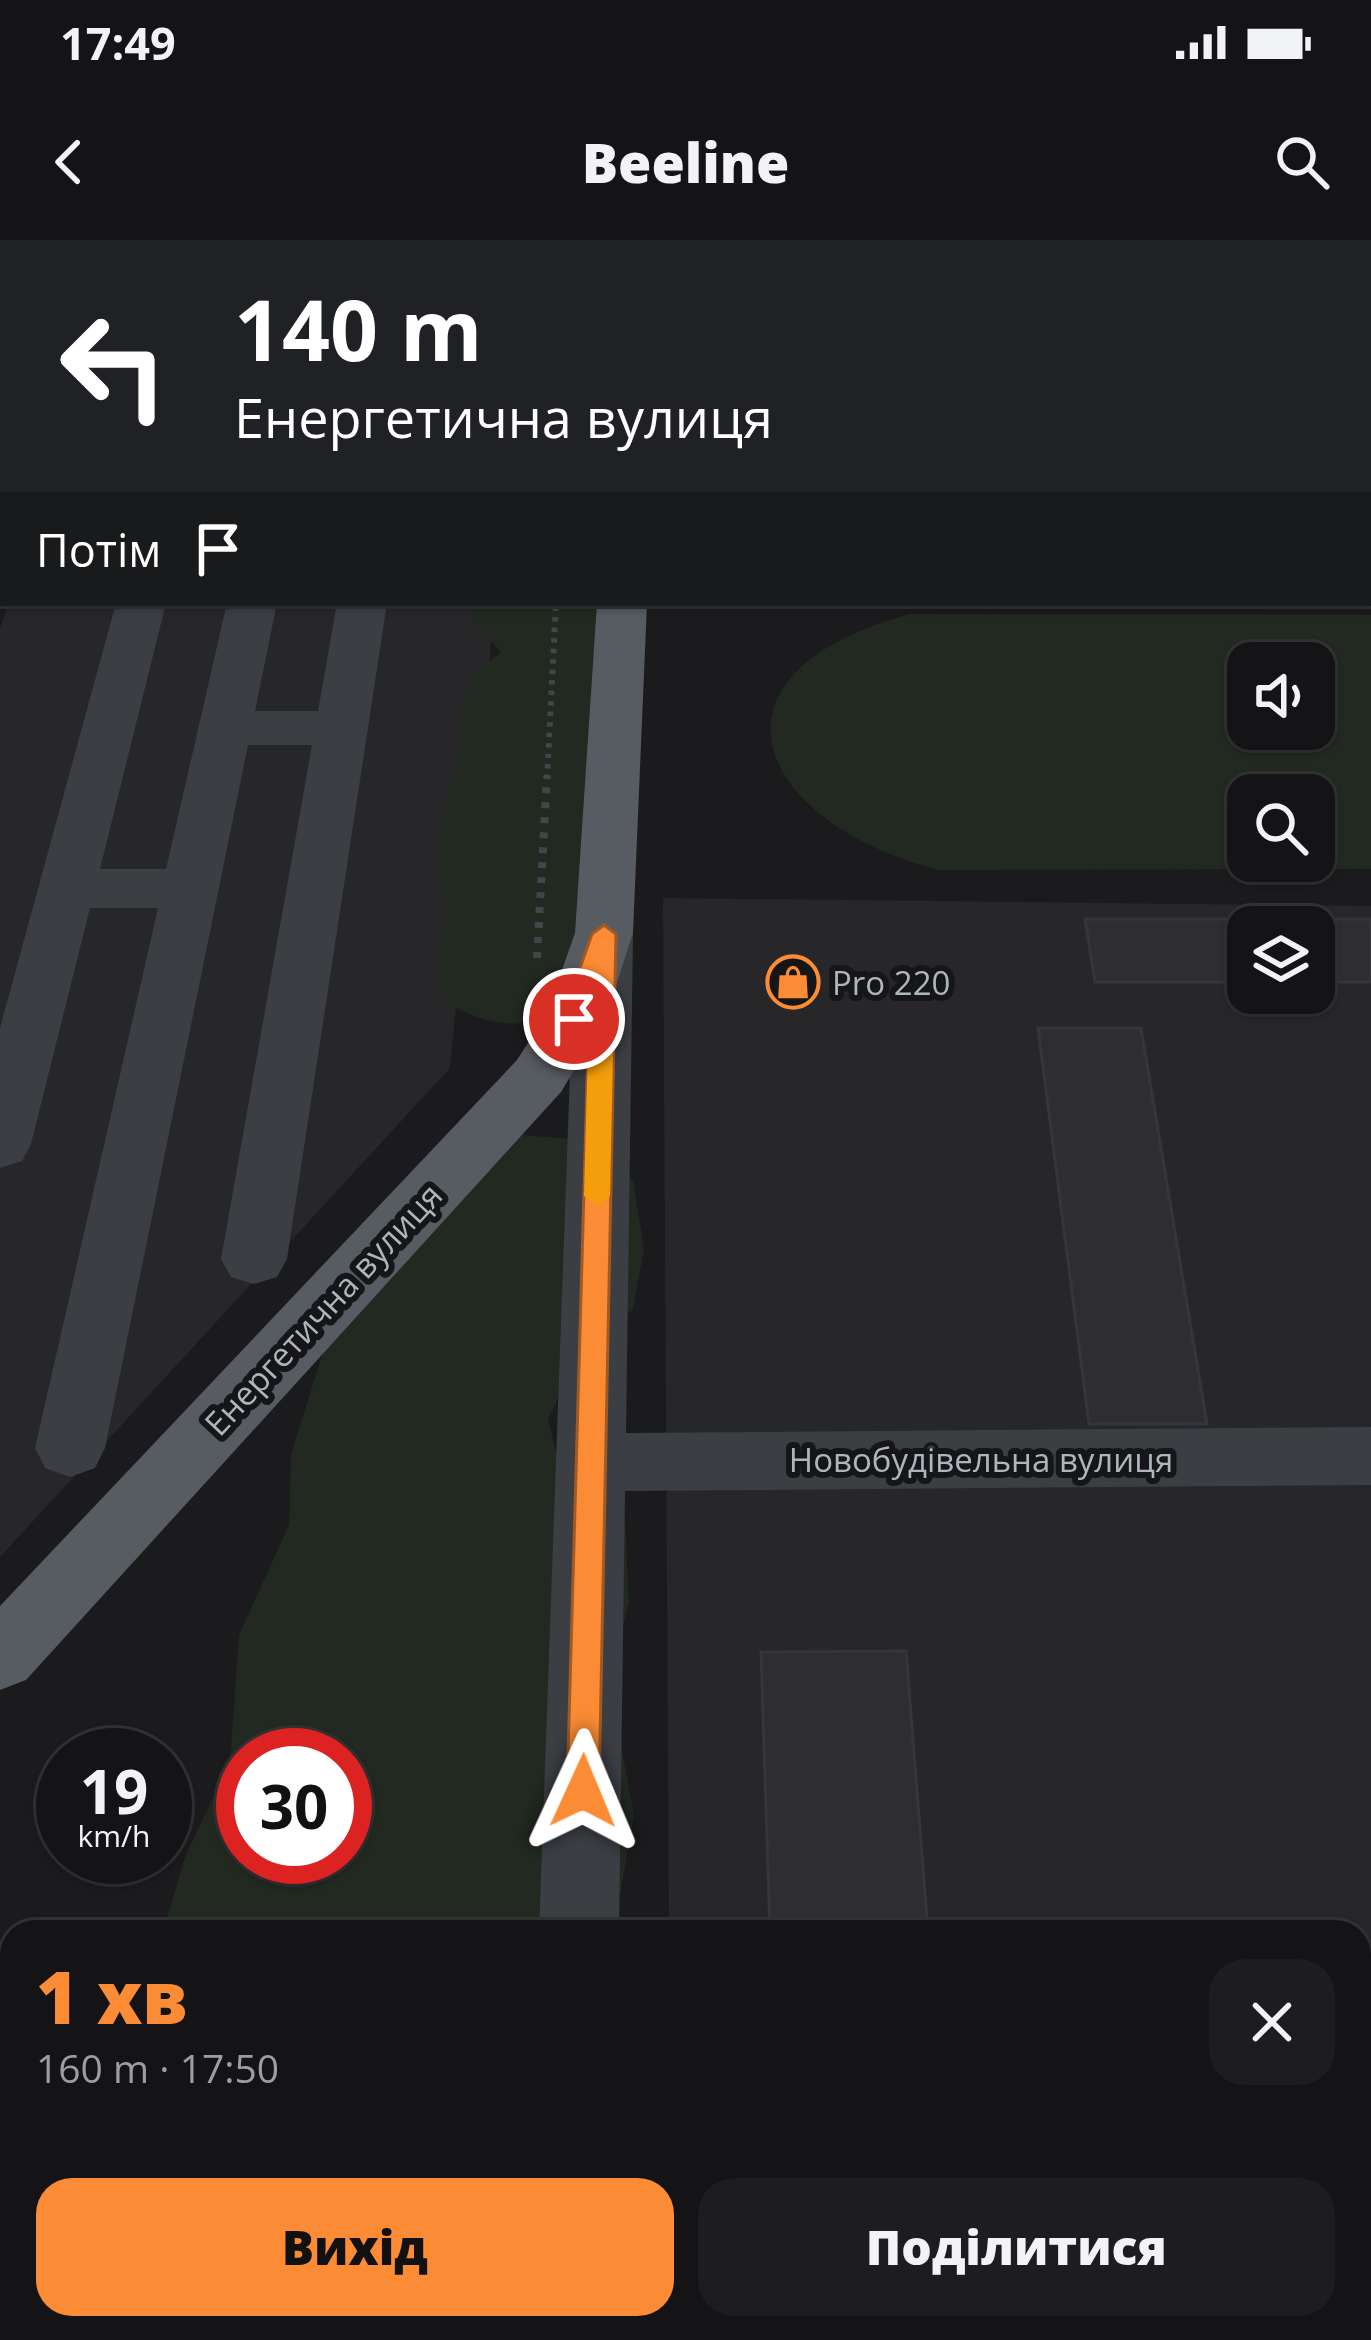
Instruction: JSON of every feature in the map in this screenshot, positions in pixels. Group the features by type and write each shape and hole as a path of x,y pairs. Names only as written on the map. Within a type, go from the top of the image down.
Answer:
{"main road":[{"name":"Енергетична вулиця","path":"0,1657 538,1076 574,1019 604,934 622,606"}],"street":[{"path":"0,1144 24,958 67,889 140,606"},
{"path":"70,1448 251,606"},
{"path":"254,1258 362,606"},
{"path":"225,728 342,728"},
{"path":"67,889 190,887"},
{"name":"Енергетична вулиця","path":"579,1920 604,934"},
{"name":"Новобудівельна вулиця","path":"591,1462 1371,1456"}],"path":[{"path":"536,962 556,606"}],"shaded area":[{"path":"7,606 495,606 450,1068 0,1557 0,629"},
{"path":"473,606 628,606 586,1009 530,1022 482,1019 445,1002 435,967 446,911 436,860 450,779 461,759 459,718 472,676 501,652 473,622"},
{"path":"910,614 1371,615 1371,869 1335,869 1335,774 1227,774 1227,869 939,870 876,848 826,819 791,784 773,747 774,709 795,673 840,640"},
{"path":"663,898 1371,906 1371,1920 669,1920"},
{"path":"521,1135 573,1139 633,1180 644,1249 633,1309 574,1364 548,1419 560,1468 625,1522 629,1602 609,1682 634,1815 617,1920 167,1920 177,1884 192,1884 192,1842 216,1792 216,1884 372,1884 372,1728 232,1728 239,1635 289,1525 291,1454 325,1346 373,1299 397,1207"}],"building":[{"path":"1085,919 1227,919 1227,982 1095,982"},
{"path":"1335,919 1371,919 1371,982 1335,982"},
{"path":"1038,1028 1141,1028 1207,1424 1089,1424"},
{"path":"906,1651 927,1920 770,1920 761,1652"}],"slow traffic":[{"path":"597,1196 602,1006"}],"place":[{"name":"Pro 220","path":"793,982"}],"route":[{"path":"574,1019 604,934 583,1791"}]}
